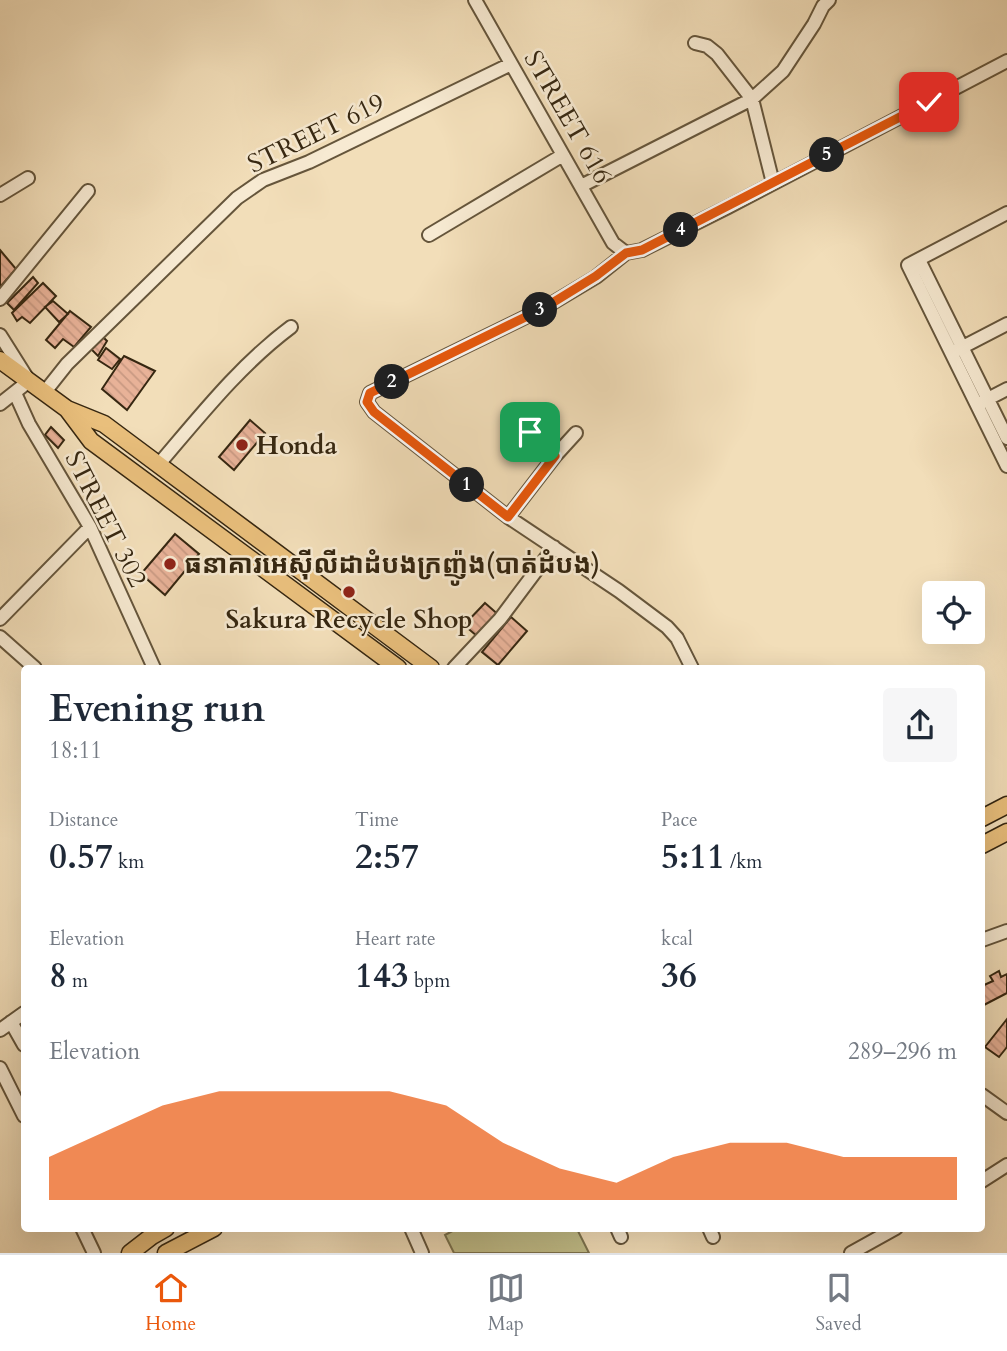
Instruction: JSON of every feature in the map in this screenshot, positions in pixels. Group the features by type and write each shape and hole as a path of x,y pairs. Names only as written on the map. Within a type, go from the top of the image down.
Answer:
{"main road":[{"path":"0,360 67,409 104,424 427,665"},
{"path":"67,409 91,441 394,665"},
{"path":"985,817 1007,806"},
{"path":"985,843 1007,832"},
{"path":"130,1253 159,1232"},
{"path":"166,1253 206,1232"}],"street":[{"name":"STREET 616","path":"475,0 613,243 626,253"},
{"path":"581,186 752,99 783,71 829,0"},
{"path":"695,43 707,46 717,54 752,99 774,183"},
{"path":"690,665 677,638 667,627 619,591 508,517 374,412 367,402 370,393 544,308 596,276 626,253 642,250 1007,61"},
{"name":"STREET 619","path":"44,393 67,364 237,198 263,180 309,162 511,64"},
{"path":"429,235 563,155"},
{"path":"0,195 28,178"},
{"path":"0,299 88,191"},
{"path":"1007,213 914,263 982,402 1007,466"},
{"path":"957,350 1007,324"},
{"path":"159,464 264,347 291,327"},
{"path":"0,335 29,381 0,404"},
{"path":"982,402 1007,389"},
{"name":"STREET 302","path":"15,393 29,424 90,527 153,665"},
{"path":"982,402 1007,438"},
{"path":"530,432 555,456"},
{"path":"508,517 576,433"},
{"path":"0,619 90,527"},
{"path":"457,665 500,619 554,547"},
{"path":"0,637 32,665"},
{"path":"985,939 1007,931"},
{"path":"21,1015 6,1026 21,1042"},
{"path":"0,1068 21,1110"},
{"path":"985,1097 1007,1113"},
{"path":"985,1179 1007,1165"},
{"path":"84,1232 94,1253"},
{"path":"413,1232 422,1253"},
{"path":"851,1253 889,1232"}],"shaded area":[{"path":"451,1232 578,1232 589,1253 454,1253 445,1235"}],"building":[{"path":"0,250 16,269 0,287"},
{"path":"33,277 38,283 14,310 7,303"},
{"path":"43,283 56,296 30,323 22,317 17,321 12,313"},
{"path":"53,301 68,314 59,322 45,307"},
{"path":"70,311 91,327 74,347 63,339 55,348 46,340"},
{"path":"101,335 107,341 98,356 91,349"},
{"path":"106,348 120,359 112,369 98,360"},
{"path":"124,356 155,371 127,410 102,389"},
{"name":"Honda","path":"250,420 265,433 234,470 219,457"},
{"path":"51,427 64,440 58,448 45,435"},
{"name":"ធនាគារអេស៊ីលីដាដំបងក្រញ៉ូង(បាត់ដំបង)","path":"175,534 199,554 165,595 141,574"},
{"path":"485,603 501,617 478,637 464,625"},
{"path":"511,617 527,631 498,665 482,652"},
{"path":"999,971 1001,977 1007,974 1007,993 985,1004 985,985 993,981 990,976"},
{"path":"1007,1019 1007,1047 999,1057 985,1047"}],"place":[{"name":"Honda","path":"242,445"},
{"name":"ធនាគារអេស៊ីលីដាដំបងក្រញ៉ូង(បាត់ដំបង)","path":"170,564"},
{"name":"Sakura Recycle Shop","path":"349,592"}],"route":[{"path":"530,432 555,456 508,517 374,412 367,402 370,393 544,308 596,276 626,253 642,250 929,102"}]}
